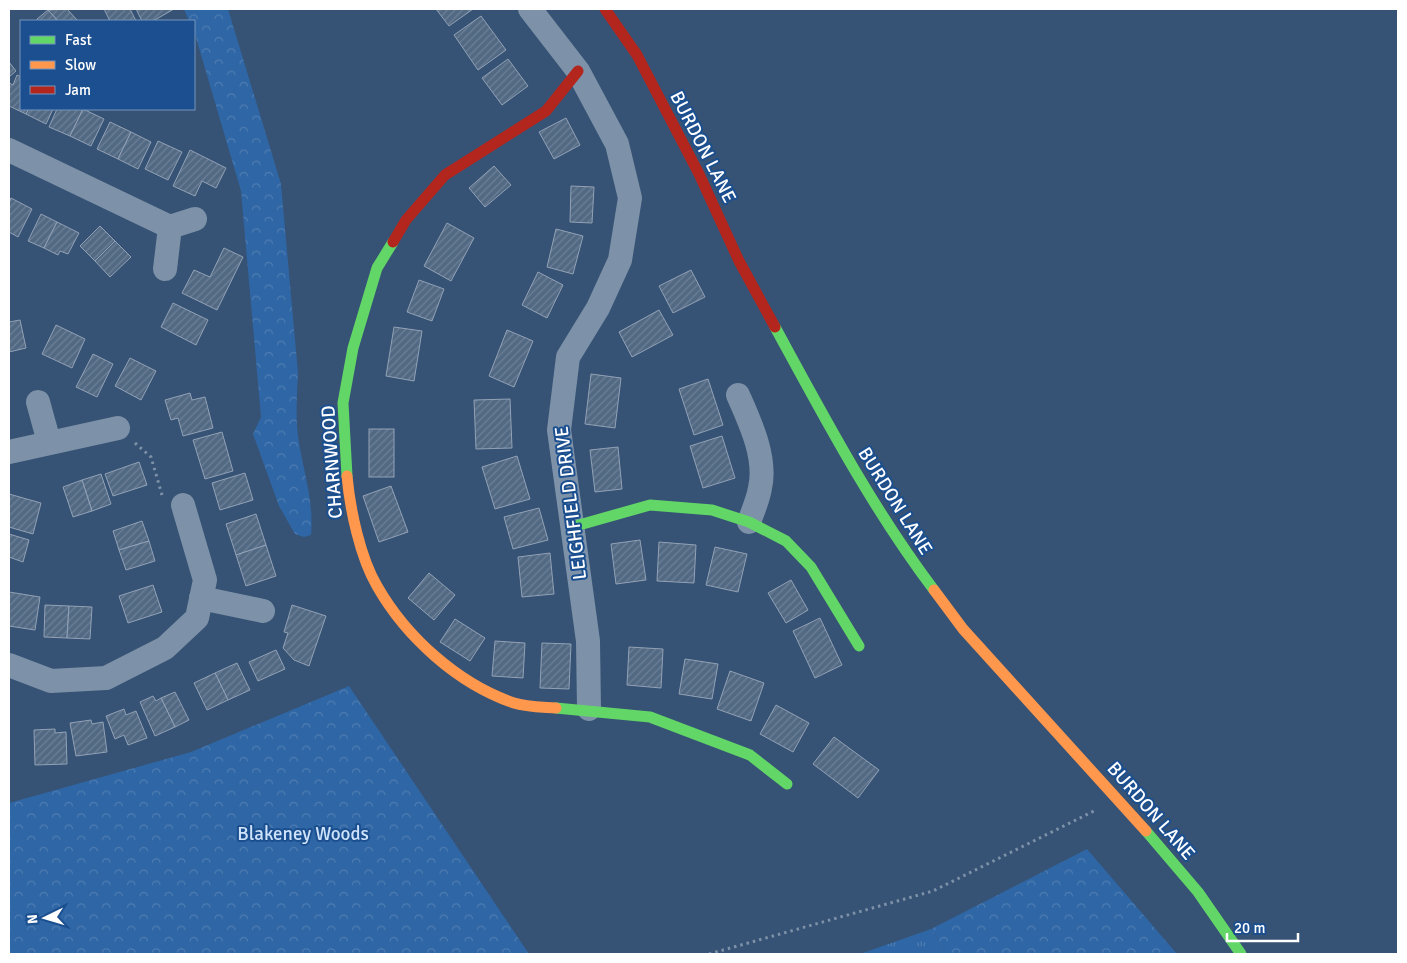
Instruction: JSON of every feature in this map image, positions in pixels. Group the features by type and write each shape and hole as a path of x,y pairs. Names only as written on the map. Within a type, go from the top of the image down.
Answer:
{"street":[{"name":"LEIGHFIELD DRIVE","path":"530,9 578,71 617,144 630,198 620,260 598,308 568,358 559,430 588,641 589,709"},
{"name":"BURDON LANE","path":"605,9 637,55 699,174 739,261 835,437 900,545 963,629 1119,799 1198,892 1241,954"},
{"name":"CHARNWOOD","path":"578,71 546,111 445,176 406,220 377,268 353,348 343,403 348,484 353,523 376,585 405,627 444,663 480,688 516,704 589,709 650,717 750,755 788,784"},
{"path":"9,150 170,227 195,219"},
{"path":"165,269 170,227"},
{"path":"738,395 752,428 760,464 761,487 749,522"},
{"path":"38,402 49,442"},
{"path":"9,452 118,428"},
{"path":"9,665 50,681 106,678 165,648 197,618 205,580 183,505"},
{"path":"572,528 650,505 712,510 749,522 786,541 811,567 859,646"},
{"path":"201,598 263,611"}],"path":[{"path":"118,428 151,457 166,510 183,505"},
{"path":"709,954 933,891 1119,799"}],"green space":[{"path":"184,9 228,9 281,184 298,373 298,434 312,523 311,535 304,537 295,534 279,506 253,434 261,417 241,191 195,34 195,20 189,20"},
{"name":"Blakeney Woods","path":"349,686 529,954 9,954 9,803 191,752"},
{"path":"1087,849 1177,954 947,954 931,929"},
{"path":"931,929 947,954 860,954"}],"building":[{"path":"67,9 77,20 57,20 48,10"},
{"path":"104,9 130,9 136,20 110,20"},
{"path":"136,9 174,9 155,20 142,20"},
{"path":"436,9 473,9 449,26"},
{"path":"48,10 57,20 38,20"},
{"path":"481,16 506,50 478,70 454,35"},
{"path":"508,59 528,86 502,105 482,78"},
{"path":"9,62 16,71 9,77"},
{"path":"17,75 20,76 20,110 28,110 26,114 9,106 9,83 13,85"},
{"path":"28,110 53,110 46,124 26,114"},
{"path":"57,110 83,110 70,136 49,127"},
{"path":"83,110 104,119 91,146 70,136"},
{"path":"566,118 580,145 554,159 539,132"},
{"path":"110,122 131,132 118,159 97,149"},
{"path":"131,132 151,142 138,169 118,159"},
{"path":"158,141 182,152 168,180 145,169"},
{"path":"190,150 226,168 216,188 202,181 195,196 173,186"},
{"path":"494,166 511,185 485,207 469,188"},
{"path":"571,186 594,187 592,223 570,222"},
{"path":"11,198 32,209 18,237 9,232 9,203"},
{"path":"41,214 57,222 44,248 28,241"},
{"path":"57,222 79,233 68,254 60,251 58,255 44,248"},
{"path":"447,223 474,238 451,281 424,266"},
{"path":"100,226 115,241 95,261 80,246"},
{"path":"556,229 583,236 573,274 547,267"},
{"path":"115,241 131,257 110,277 95,261"},
{"path":"224,248 243,257 217,310 182,293 194,270 210,277"},
{"path":"691,270 705,297 673,313 659,286"},
{"path":"538,272 563,285 547,318 522,305"},
{"path":"419,280 444,289 432,321 407,312"},
{"path":"173,303 208,320 196,345 161,327"},
{"path":"659,310 673,335 632,357 619,332"},
{"path":"20,320 26,348 9,352 9,322"},
{"path":"56,325 85,339 72,368 42,354"},
{"path":"394,327 422,331 414,381 386,376"},
{"path":"507,330 533,341 514,387 489,376"},
{"path":"93,354 113,364 97,397 76,387"},
{"path":"130,358 156,371 141,400 115,386"},
{"path":"591,374 621,378 615,428 585,424"},
{"path":"708,379 723,425 694,435 679,389"},
{"path":"190,393 192,400 205,397 213,428 183,436 178,418 171,420 165,400"},
{"path":"510,399 512,448 476,449 474,400"},
{"path":"369,429 394,429 394,477 369,477"},
{"path":"222,432 233,471 205,479 193,440"},
{"path":"722,436 735,478 703,488 690,446"},
{"path":"618,447 622,489 595,492 590,450"},
{"path":"517,456 530,499 495,509 482,467"},
{"path":"139,462 147,485 113,496 105,474"},
{"path":"245,473 253,500 220,510 212,483"},
{"path":"101,474 111,504 92,511 82,480"},
{"path":"82,480 92,511 73,517 63,487"},
{"path":"391,486 408,532 379,542 363,496"},
{"path":"9,494 41,503 33,534 9,527"},
{"path":"539,508 548,540 513,549 504,517"},
{"path":"256,514 266,545 236,555 226,524"},
{"path":"142,521 149,541 119,550 113,531"},
{"path":"9,534 29,540 23,562 9,557"},
{"path":"640,540 646,580 616,584 611,544"},
{"path":"149,541 155,561 126,570 119,550"},
{"path":"659,542 696,545 694,583 657,581"},
{"path":"266,545 276,576 246,586 236,555"},
{"path":"715,547 747,554 738,592 706,585"},
{"path":"550,553 554,594 522,597 518,557"},
{"path":"429,573 455,595 434,620 408,598"},
{"path":"791,580 808,610 786,623 768,593"},
{"path":"153,585 162,612 128,623 119,596"},
{"path":"9,592 40,597 35,630 9,626"},
{"path":"45,605 69,606 67,638 44,637"},
{"path":"292,605 326,616 309,666 294,660 283,648 288,633 284,632"},
{"path":"69,606 92,607 90,639 67,638"},
{"path":"820,618 842,665 815,678 793,631"},
{"path":"455,619 485,638 470,661 440,642"},
{"path":"495,641 525,643 523,678 492,676"},
{"path":"542,643 571,644 569,689 540,688"},
{"path":"629,647 663,649 661,688 627,685"},
{"path":"276,650 285,669 258,681 249,662"},
{"path":"685,659 718,664 712,699 679,694"},
{"path":"237,663 250,690 228,700 215,673"},
{"path":"730,671 764,683 751,721 717,709"},
{"path":"215,673 228,700 207,710 194,683"},
{"path":"175,692 189,720 175,727 161,698"},
{"path":"153,696 156,701 161,698 175,727 155,736 140,702"},
{"path":"776,705 809,723 793,752 760,734"},
{"path":"124,709 126,715 136,711 147,738 128,745 124,735 115,739 106,716"},
{"path":"91,720 92,724 103,722 107,752 76,756 70,723"},
{"path":"55,729 55,733 66,732 67,764 35,765 34,730"},
{"path":"834,737 879,770 858,798 813,764"}],"traffic: fast":[{"path":"347,476 343,403 353,348 377,268 393,242"},
{"path":"775,327 830,428 869,494 911,559 934,590"},
{"path":"572,527 650,505 712,510 749,522 786,541 811,567 859,646"},
{"path":"556,708 650,717 750,755 787,784"},
{"path":"1146,831 1198,892 1241,954"}],"traffic: slow":[{"path":"347,476 357,532 371,574 389,605 418,640 454,671 493,695 514,703 556,708"},
{"path":"934,590 963,629 1146,831"}],"traffic: jam":[{"path":"605,9 637,55 699,174 739,261 775,327"},
{"path":"393,242 406,220 445,175 546,111 578,71"}]}
